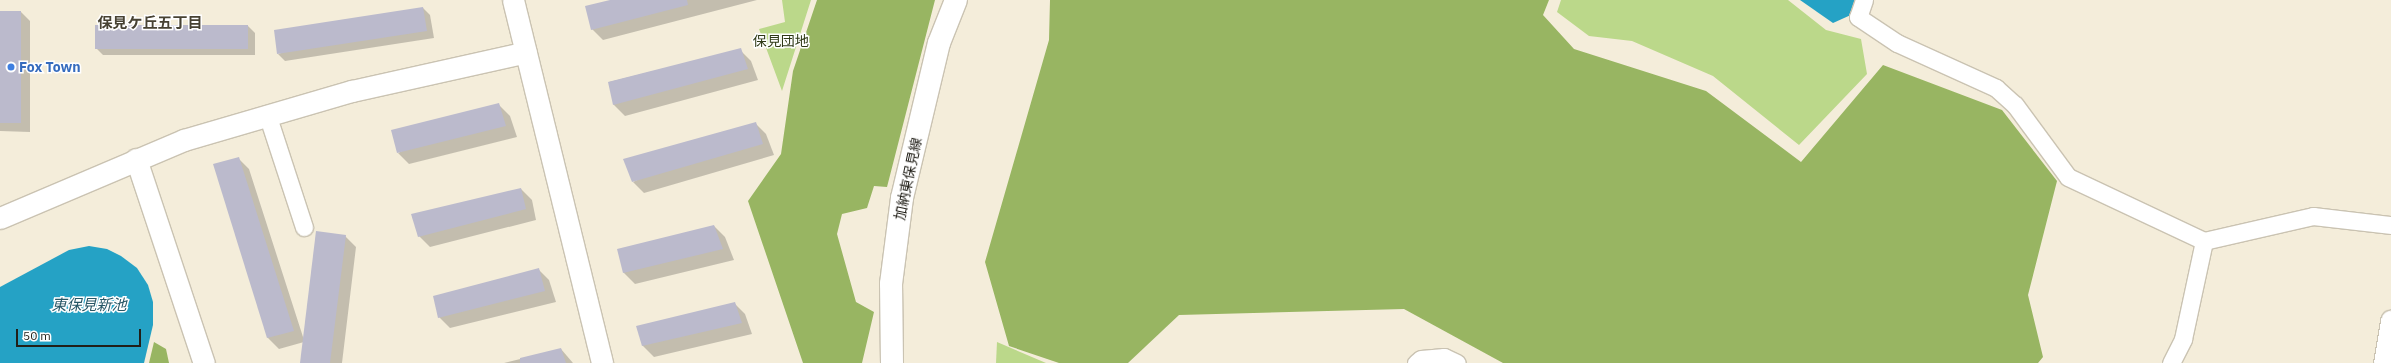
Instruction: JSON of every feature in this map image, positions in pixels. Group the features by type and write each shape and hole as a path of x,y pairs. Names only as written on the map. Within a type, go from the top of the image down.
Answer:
{"main road":[{"name":"加納東保見線","path":"892,363 891,284 902,198 939,43 956,0"}],"street":[{"path":"513,0 602,363"},
{"path":"1864,0 1858,17 1897,43 1996,88 2015,105 2068,177 2204,241 2313,216 2391,225"},
{"path":"0,218 136,159 267,114 526,52"},
{"path":"267,114 304,227"},
{"path":"136,159 204,363"},
{"path":"2171,363 2184,339 2204,241"},
{"path":"2384,363 2391,321"},
{"path":"1416,363 1421,359 1444,357 1457,363"}],"green space":[{"name":"保見団地","path":"782,0 811,0 782,91 759,29 785,22"},
{"path":"817,0 935,0 887,187 874,186 867,208 842,214 837,234 856,302 874,312 862,363 803,363 748,201 781,154 793,71"},
{"path":"1050,0 1549,0 1543,15 1574,49 1706,91 1801,162 1883,65 2002,110 2057,181 2028,295 2043,357 2038,363 1503,363 1404,309 1179,315 1128,363 1059,363 1009,346 985,262 1049,40"},
{"path":"1561,0 1788,0 1826,30 1861,39 1867,74 1799,145 1713,76 1632,41 1589,36 1557,12"},
{"path":"154,342 166,349 169,363 149,363"},
{"path":"997,342 1046,363 996,363"}],"water":[{"path":"1800,0 1857,0 1853,14 1833,23"},
{"name":"東保見新池","path":"89,246 107,249 121,256 137,268 148,285 153,302 153,325 144,363 0,363 0,287 69,250"}],"building":[{"path":"610,0 687,0 688,5 591,30 585,6"},
{"path":"423,7 427,31 277,54 274,30"},
{"name":"Fox Town","path":"0,11 21,11 21,123 0,123"},
{"path":"95,25 248,25 248,49 95,49"},
{"path":"741,48 748,69 613,105 608,82"},
{"path":"499,103 506,126 397,153 391,130"},
{"path":"756,122 763,144 632,182 623,159"},
{"path":"239,157 294,331 267,338 213,164"},
{"path":"521,188 526,209 418,237 411,214"},
{"path":"714,225 723,249 623,273 617,249"},
{"path":"316,231 346,235 330,363 300,363"},
{"path":"539,268 545,291 438,318 433,296"},
{"path":"735,302 742,323 642,346 636,326"},
{"path":"561,348 566,363 520,363 520,358"}],"place":[{"name":"Fox Town","path":"11,67"}],"district":[{"name":"保見ケ丘五丁目","path":"150,23"}]}
